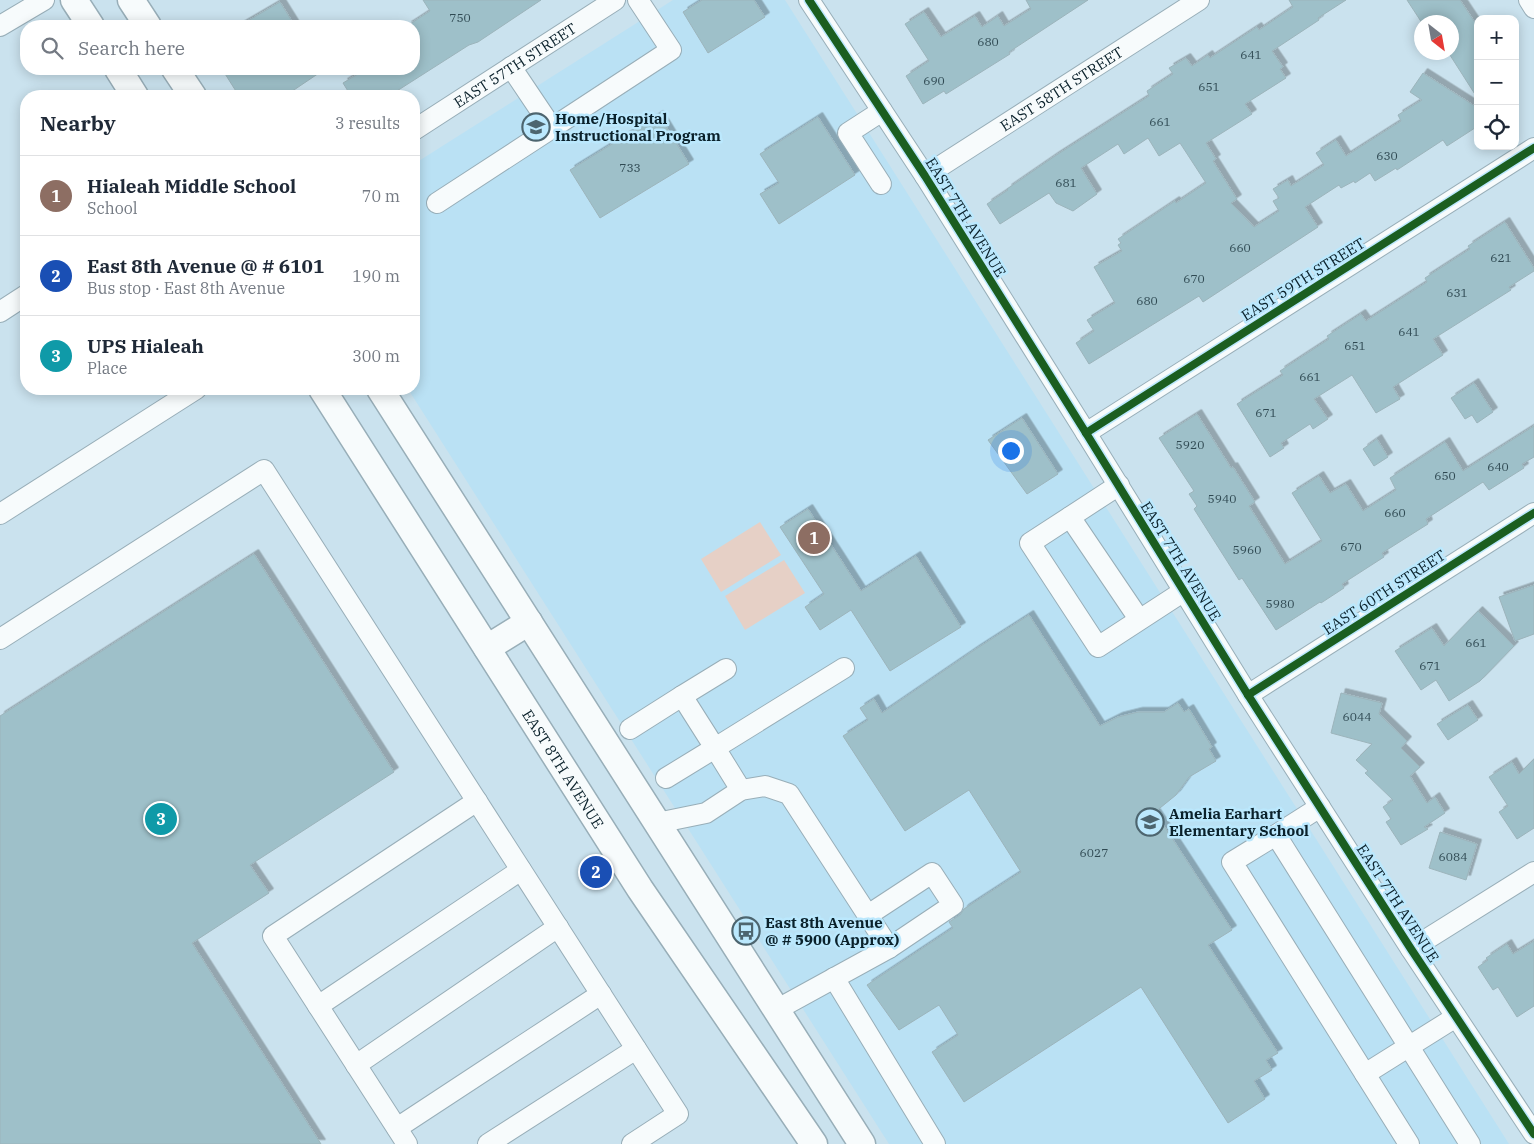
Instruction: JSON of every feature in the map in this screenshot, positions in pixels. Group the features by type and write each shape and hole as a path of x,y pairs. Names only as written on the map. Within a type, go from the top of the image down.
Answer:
{"main road":[{"path":"74,0 87,20"},
{"path":"131,0 144,20"},
{"path":"122,75 131,90"},
{"path":"179,75 189,90"},
{"name":"EAST 8TH AVENUE","path":"326,395 640,889 814,1144"},
{"path":"384,395 862,1144"},
{"path":"487,648 529,622"},
{"path":"739,1032 776,1010"}],"street":[{"path":"0,26 44,0"},
{"name":"EAST 57TH STREET","path":"420,126 615,0"},
{"path":"436,203 671,50 638,0"},
{"name":"EAST 7TH AVENUE","path":"809,0 925,176 1248,695 1411,949 1534,1134"},
{"name":"EAST 58TH STREET","path":"925,176 1199,0"},
{"path":"1529,0 1534,8"},
{"path":"511,67 552,128"},
{"path":"881,184 848,133 882,111"},
{"name":"EAST 59TH STREET","path":"1086,433 1534,148"},
{"path":"0,312 20,299"},
{"path":"2,508 186,395"},
{"path":"0,639 264,470 678,1114 632,1144"},
{"path":"1118,485 1030,542 1098,646 1184,591"},
{"name":"EAST 60TH STREET","path":"1248,695 1534,513"},
{"path":"1070,516 1139,619"},
{"path":"666,778 844,668"},
{"path":"630,729 726,669"},
{"path":"682,696 742,790"},
{"path":"657,823 706,813 742,790 765,786 789,794 888,948"},
{"path":"477,801 273,936 356,1066 402,1136 601,994"},
{"path":"1320,807 1232,862 1409,1144"},
{"path":"1276,835 1470,1144"},
{"path":"318,1006 521,870"},
{"path":"1411,949 1534,872"},
{"path":"776,1010 888,948 954,905 932,873 868,915"},
{"path":"356,1066 558,928"},
{"path":"834,978 935,1144"},
{"path":"1365,1074 1456,1016"},
{"path":"488,1144 636,1049"}],"shaded area":[{"path":"673,0 785,0 1509,1144 889,1144 412,395 420,395 420,160"},
{"path":"760,522 781,555 721,592 701,559"},
{"path":"784,560 805,593 745,630 725,596"}],"building":[{"path":"423,0 541,0 478,42 469,45 398,90 347,90 343,83 356,75 420,75 420,20 416,20 430,11"},
{"path":"702,0 754,0 765,17 708,53 683,12"},
{"path":"1026,0 1088,0 1009,52 1010,54 946,94 944,91 923,104 906,76 929,61 905,24 924,12 941,37 975,16 982,27 998,16 1004,26 1031,9"},
{"path":"1289,0 1346,0 1272,51 1283,67 1280,69 1286,78 1245,104 1252,114 1206,143 1216,159 1213,161 1237,199 1231,203 1254,227 1279,211 1273,201 1279,198 1273,189 1288,180 1291,186 1324,165 1316,153 1336,140 1346,156 1401,121 1398,115 1422,100 1410,92 1423,73 1474,105 1474,129 1447,146 1443,140 1397,170 1396,168 1375,181 1370,173 1355,183 1354,181 1341,188 1339,185 1305,207 1318,227 1203,302 1199,296 1089,364 1076,343 1094,331 1087,320 1115,303 1094,267 1122,251 1118,245 1121,243 1118,239 1206,183 1180,143 1159,156 1148,138 1124,154 1118,144 1081,168 1097,194 1073,211 1056,203 1049,193 1000,224 987,204 1055,156 1149,96 1147,91 1173,74 1169,68 1186,58 1192,66 1208,55 1210,58 1257,27 1259,30 1293,7"},
{"path":"1407,0 1460,0 1474,21 1474,93 1453,60 1459,60 1459,15 1417,15"},
{"path":"280,2 291,20 249,20"},
{"path":"226,75 316,75 294,90 235,90"},
{"path":"659,115 689,164 600,218 570,170"},
{"path":"818,117 855,175 779,224 760,194 779,183 760,154"},
{"path":"1505,222 1534,268 1534,271 1509,287 1511,290 1433,339 1443,355 1393,387 1400,399 1376,413 1352,375 1314,399 1328,419 1313,429 1310,424 1281,443 1284,448 1270,457 1237,404 1283,375 1280,371 1329,339 1327,336 1361,314 1366,321 1427,282 1425,278 1470,249 1468,246"},
{"path":"1474,383 1493,412 1477,423 1472,415 1465,419 1451,398"},
{"path":"1197,414 1255,502 1249,506 1285,564 1322,541 1292,493 1319,476 1330,493 1346,484 1363,511 1396,490 1390,478 1445,442 1463,471 1534,426 1534,457 1522,464 1524,468 1489,490 1483,482 1426,519 1428,524 1382,553 1384,557 1342,584 1344,588 1276,630 1242,578 1239,580 1194,509 1197,506 1189,494 1194,491 1159,438"},
{"path":"1022,418 1058,474 1027,494 988,440"},
{"path":"1377,439 1388,457 1374,466 1363,449"},
{"path":"808,509 861,591 916,556 961,627 890,671 851,610 820,630 805,607 824,594 780,527"},
{"path":"254,554 394,772 250,865 269,893 192,943 321,1144 0,1144 0,716"},
{"path":"1534,585 1534,634 1515,641 1499,597"},
{"path":"1478,611 1514,646 1480,681 1449,701 1436,680 1421,690 1395,651 1432,628 1444,646"},
{"path":"1029,615 1100,726 1118,717 1138,712 1164,712 1178,703 1184,712 1189,709 1212,747 1209,749 1216,761 1189,777 1176,795 1155,812 1232,930 1208,945 1278,1053 1266,1060 1272,1070 1254,1081 1265,1099 1228,1123 1141,987 964,1102 932,1052 958,1035 939,1005 899,1030 867,985 953,928 949,922 960,915 964,909 1021,872 969,790 905,831 843,736 868,720 860,708 874,699 882,713"},
{"path":"1341,693 1382,703 1379,714 1407,741 1401,748 1420,767 1410,776 1427,803 1435,797 1445,813 1424,827 1428,829 1401,845 1386,822 1391,819 1383,807 1393,800 1365,773 1368,771 1356,760 1372,744 1331,733"},
{"path":"1468,705 1478,720 1448,740 1437,724"},
{"path":"1534,759 1534,828 1517,839 1499,812 1508,806 1489,777 1512,762 1519,774"},
{"path":"1440,832 1477,844 1466,880 1429,868"},
{"path":"1534,941 1534,1006 1517,1017 1498,987 1493,990 1478,967 1488,960 1486,958 1507,944 1513,954"}],"cycle path":[{"path":"809,0 925,176 1248,695 1411,949 1534,1134"},
{"path":"1086,433 1534,148"},
{"path":"1248,695 1534,513"}],"place":[{"name":"Home/Hospital Instructional Program","path":"536,127"},
{"name":"Hialeah Middle School","path":"814,538"},
{"name":"UPS Hialeah","path":"161,819"},
{"name":"Amelia Earhart Elementary School","path":"1150,822"},
{"name":"East 8th Avenue @ # 6101","path":"596,872"},
{"name":"East 8th Avenue @ # 5900 (Approx)","path":"746,931"}]}
